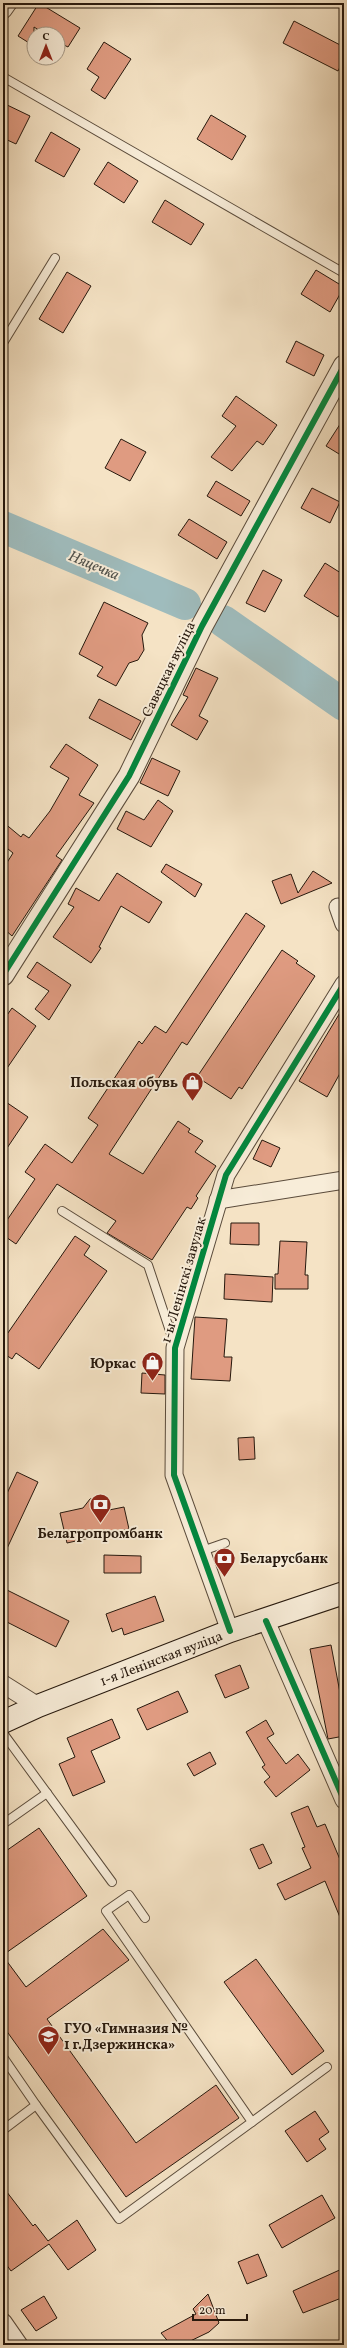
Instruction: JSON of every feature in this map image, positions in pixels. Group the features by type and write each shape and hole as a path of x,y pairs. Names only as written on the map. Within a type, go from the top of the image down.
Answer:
{"main road":[{"name":"1-я Ленінская вуліца","path":"3,1722 38,1706 230,1631 266,1621 344,1593"}],"street":[{"path":"3,10 8,3"},
{"name":"Савецкая вуліца","path":"3,975 130,776 202,626 344,366"},
{"path":"338,907 344,924"},
{"name":"1-ы Ленінскі завулак","path":"230,1631 174,1474 175,1348 226,1175 344,984"},
{"path":"218,1200 344,1180"},
{"path":"266,1621 344,1800"},
{"path":"3,1684 38,1706"},
{"path":"3,2322 19,2345"}],"lane":[{"path":"3,77 344,273"},
{"path":"3,342 56,258"},
{"path":"62,1212 148,1265 175,1348"},
{"path":"202,1551 225,1543"},
{"path":"3,1733 112,1882"},
{"path":"3,1824 47,1793"},
{"path":"145,1918 129,1895 106,1911 252,2122"},
{"path":"3,2057 36,2105 119,2218 327,2067"},
{"path":"3,2130 36,2105"}],"building":[{"path":"39,3 80,28 68,47 66,46 66,26 26,26 26,41 18,36"},
{"path":"294,21 344,47 344,59 338,71 283,43"},
{"path":"104,42 131,59 105,99 91,90 99,77 87,69"},
{"path":"3,103 30,116 16,144 3,138"},
{"path":"211,115 246,136 232,160 197,139"},
{"path":"51,132 80,149 64,177 35,161"},
{"path":"108,162 138,181 124,203 94,184"},
{"path":"165,200 204,224 191,245 152,222"},
{"path":"316,270 344,287 330,312 301,294"},
{"path":"67,272 91,286 63,333 39,319"},
{"path":"296,341 324,355 314,376 286,362"},
{"path":"236,396 277,425 263,445 257,441 232,471 211,457 236,426 222,416"},
{"path":"344,418 344,457 326,446"},
{"path":"121,439 146,452 130,481 105,468"},
{"path":"216,481 250,501 241,516 207,496"},
{"path":"312,488 340,502 330,523 301,508"},
{"path":"189,519 227,542 217,559 178,535"},
{"path":"325,563 344,575 344,608 338,617 304,596"},
{"path":"263,570 282,580 265,612 246,603"},
{"path":"104,602 148,623 142,635 144,650 138,660 129,663 116,686 97,676 103,667 79,654"},
{"path":"196,668 218,678 199,716 208,721 197,740 171,725 188,697 183,695"},
{"path":"99,699 141,721 131,740 89,718"},
{"path":"66,744 98,765 79,795 94,803 56,856 62,860 12,936 3,928 3,869 13,853 3,845 3,822 21,837 23,834 29,838 50,811 69,778 50,767"},
{"path":"152,758 180,771 168,796 140,783"},
{"path":"158,800 173,811 151,847 117,829 126,811 144,820"},
{"path":"166,864 202,884 195,897 161,872"},
{"path":"313,871 332,883 281,904 272,881 291,874 298,893"},
{"path":"117,873 162,902 149,923 121,906 99,947 101,948 91,963 53,937 74,907 68,904 76,888 99,901"},
{"path":"246,913 265,926 187,1045 182,1042 109,1154 143,1174 178,1121 190,1129 188,1132 203,1141 195,1152 216,1166 196,1196 198,1198 191,1209 187,1207 152,1260 107,1233 116,1221 57,1184 16,1244 3,1235 3,1226 35,1179 25,1172 45,1144 72,1163 98,1125 88,1118 139,1041 142,1044 155,1026 166,1033"},
{"path":"282,950 298,961 296,963 315,976 242,1089 239,1087 231,1099 197,1077"},
{"path":"37,962 71,985 49,1020 35,1009 49,991 27,977"},
{"path":"344,1006 344,1066 327,1097 299,1081"},
{"path":"12,1008 36,1026 3,1074 3,1021"},
{"path":"3,1100 28,1117 3,1154"},
{"path":"262,1140 280,1148 271,1167 253,1159"},
{"path":"231,1223 259,1223 259,1245 230,1244"},
{"path":"75,1236 90,1246 84,1255 107,1271 39,1369 16,1353 12,1359 3,1353 3,1340"},
{"path":"280,1241 307,1242 305,1275 308,1275 308,1289 275,1289 275,1274 278,1274"},
{"path":"225,1274 273,1277 272,1302 224,1299"},
{"path":"195,1317 227,1319 224,1357 232,1357 230,1381 191,1379"},
{"path":"142,1373 165,1375 165,1394 141,1393"},
{"path":"254,1437 255,1459 239,1460 238,1438"},
{"path":"17,1472 38,1482 3,1557 3,1502"},
{"path":"95,1498 102,1500 104,1511 124,1507 129,1529 67,1543 60,1513 83,1508 90,1499"},
{"path":"104,1555 141,1556 141,1573 104,1573"},
{"path":"3,1588 69,1621 56,1647 3,1620"},
{"path":"155,1596 164,1621 124,1635 122,1628 112,1632 106,1614"},
{"path":"331,1645 344,1714 344,1736 328,1739 310,1649"},
{"path":"240,1665 249,1688 225,1698 215,1675"},
{"path":"178,1691 188,1712 147,1730 137,1709"},
{"path":"112,1719 120,1738 91,1751 105,1782 73,1796 59,1764 75,1757 67,1738"},
{"path":"266,1720 274,1734 267,1738 286,1764 298,1754 310,1770 276,1797 264,1782 270,1777 262,1767 265,1765 246,1732"},
{"path":"210,1752 216,1764 194,1776 187,1764"},
{"path":"308,1806 317,1827 325,1824 344,1869 344,1927 325,1881 285,1900 277,1884 311,1868 302,1848 305,1847 291,1813"},
{"path":"39,1828 87,1896 3,1955 3,1853"},
{"path":"263,1844 272,1863 259,1869 250,1849"},
{"name":"ГУО «Гимназия № 1 г.Дзержинска»","path":"103,1929 129,1960 47,2019 136,2143 216,2085 239,2118 126,2197 3,2026 3,1956 26,1987"},
{"path":"256,1959 324,2051 292,2075 224,1982"},
{"path":"315,2111 329,2132 319,2139 326,2149 307,2162 285,2131"},
{"path":"3,2187 33,2226 35,2224 48,2241 77,2220 96,2250 68,2270 49,2244 11,2271 3,2260"},
{"path":"322,2195 335,2218 282,2248 269,2225"},
{"path":"258,2254 267,2276 247,2284 238,2262"},
{"path":"344,2268 344,2297 303,2313 293,2291"},
{"path":"208,2294 219,2323 209,2332 182,2345 171,2345 161,2333 196,2314 193,2309"},
{"path":"44,2296 57,2318 36,2331 21,2310"}],"waterway":[{"name":"Няцечка","path":"3,527 185,604"},
{"name":"Няцечка","path":"223,621 344,705"}],"cycle path":[{"path":"3,975 129,776 202,626 344,366"},
{"path":"230,1631 174,1475 175,1348 226,1175 344,984"},
{"path":"266,1621 344,1800"}],"place":[{"name":"Польская обувь","path":"193,1102"},
{"name":"Юркас","path":"152,1382"},
{"name":"Белагропромбанк","path":"100,1524"},
{"name":"Беларусбанк","path":"224,1578"},
{"name":"ГУО «Гимназия № 1 г.Дзержинска»","path":"49,2056"}]}
